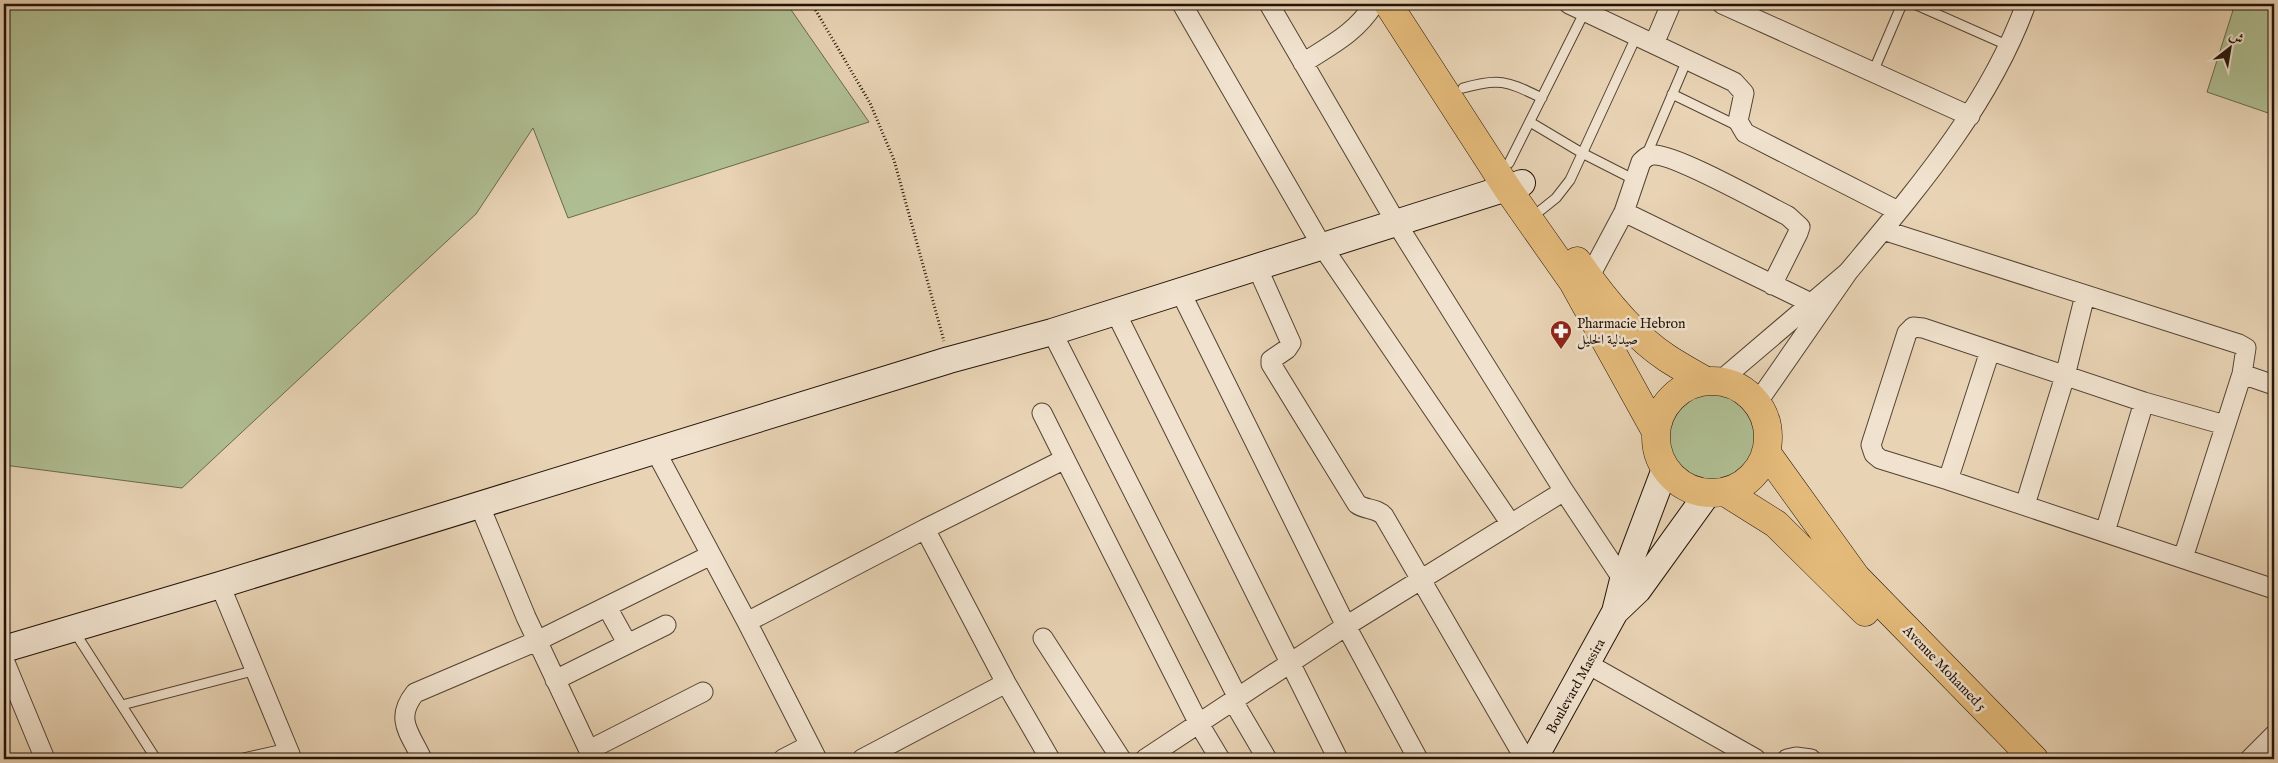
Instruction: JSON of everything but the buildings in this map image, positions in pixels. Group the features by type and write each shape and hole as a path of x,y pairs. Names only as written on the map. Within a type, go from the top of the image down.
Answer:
{"main road":[{"path":"1388,4 1513,178 1585,287 1667,358 1712,380 1740,388 1757,402 1765,418 1768,435 1766,452 1760,466 1751,478 1739,486 1716,492 1692,490 1677,481 1665,469 1656,450 1655,430 1659,415 1671,397 1690,384 1712,380"},
{"path":"1410,4 1463,88 1513,178 1541,210 1585,287 1655,430"},
{"path":"1766,452 1849,583"},
{"path":"1716,492 1776,524 1849,583"},
{"name":"Avenue Mohamed 5","path":"1849,583 2010,759"},
{"name":"Avenue Mohamed 5","path":"1849,583 2034,759"}],"street":[{"path":"1182,4 1322,246 1512,524"},
{"path":"1269,4 1397,224 1564,491 1630,585 1716,492"},
{"path":"1303,63 1350,33 1364,20 1374,4"},
{"path":"1654,44 1671,4"},
{"path":"1722,4 1748,9 1873,72 1970,116"},
{"path":"1712,380 1816,306 1848,272 1898,211 1970,116 2009,46 2026,4"},
{"path":"1577,6 1734,82 1744,94 1738,121 1745,133 1898,211"},
{"path":"1585,287 1624,212 1641,162 1646,157 1654,155 1680,163 1797,222 1800,227 1798,233 1772,285"},
{"path":"4,649 220,585 949,360 1052,332 1397,224 1513,178"},
{"path":"1624,212 1816,306"},
{"path":"1883,230 2239,344 2246,348 2242,374 2183,558"},
{"path":"1257,267 1291,343 1287,349 1271,360 1272,364 1357,504 1361,507 1380,512 1384,516 1419,580 1525,759"},
{"path":"1180,291 1346,626 1418,759"},
{"path":"2025,506 2065,376 2085,295"},
{"path":"1757,402 1816,306"},
{"path":"1115,311 1338,759"},
{"path":"2225,425 2144,402 1923,328 1913,327 1907,333 1871,444 1874,454 1880,459 2274,589"},
{"path":"1052,332 1267,759"},
{"path":"1948,480 1990,351"},
{"path":"2242,374 2274,385"},
{"path":"2105,532 2144,402"},
{"path":"1042,413 1199,724 1220,759"},
{"path":"655,450 712,555 813,752 782,759"},
{"path":"747,622 925,529 1065,459"},
{"name":"Boulevard Massira","path":"1534,759 1630,585 1665,469"},
{"path":"1145,759 1346,626 1564,491"},
{"path":"479,504 537,641 591,755 704,692"},
{"path":"925,529 1006,683 1050,759"},
{"path":"422,759 403,720 406,704 415,693 537,641 712,555"},
{"path":"220,585 290,754"},
{"path":"607,607 626,643"},
{"path":"555,680 626,643 666,625"},
{"path":"1042,638 1121,759"},
{"path":"4,660 45,759"},
{"path":"1586,663 1756,759"},
{"path":"862,759 1006,683"},
{"path":"2250,759 2274,735"},
{"path":"1786,759 1796,757 1811,759"}],"lane":[{"path":"1873,72 1902,4"},
{"path":"1914,4 2009,46"},
{"path":"1513,178 1530,122 1542,98 1577,6"},
{"path":"1541,210 1556,198 1570,180 1637,36"},
{"path":"1646,157 1687,60"},
{"path":"1463,88 1487,81 1508,82 1542,98"},
{"path":"1672,94 1740,127"},
{"path":"1530,122 1582,153 1635,180"},
{"path":"73,628 156,759"},
{"path":"122,705 256,670"},
{"path":"239,759 290,754"}],"path":[{"path":"812,4 870,103 894,160 949,360"}],"green space":[{"path":"4,4 787,4 869,122 568,218 533,128 476,214 182,488 4,465"},
{"path":"2235,4 2274,4 2274,115 2207,92"},
{"path":"1711,390 1728,393 1743,403 1753,418 1756,435 1753,452 1743,467 1728,477 1711,480 1694,477 1679,467 1669,452 1666,435 1669,418 1679,403 1694,393"}],"place":[{"name":"Pharmacie Hebron صيدلية الخليل","path":"1561,350"}]}
